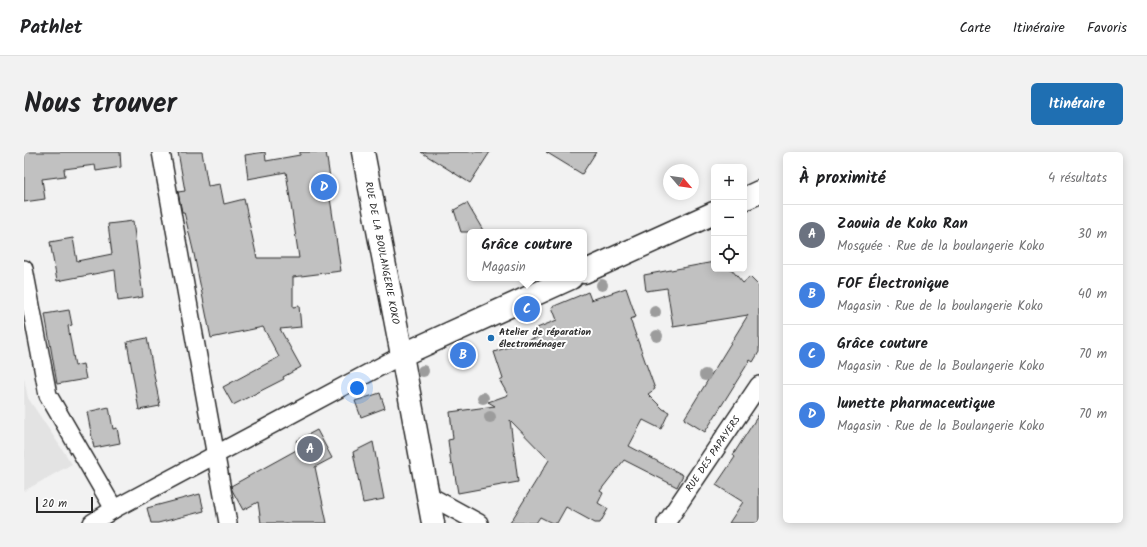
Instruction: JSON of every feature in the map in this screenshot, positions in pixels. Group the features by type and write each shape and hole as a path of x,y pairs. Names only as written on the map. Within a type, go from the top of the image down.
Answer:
{"street":[{"path":"160,152 228,523"},
{"name":"RUE DE LA BOULANGERIE KOKO","path":"363,152 402,355"},
{"path":"747,198 759,192"},
{"path":"587,271 711,214"},
{"path":"24,269 48,395 114,509"},
{"path":"92,523 114,509 402,355 564,281"},
{"path":"402,355 433,523"},
{"name":"RUE DES PAPAYERS","path":"666,523 759,385"},
{"path":"428,495 479,523"}],"shaded area":[{"path":"24,378 28,398 72,464 24,491"}],"building":[{"path":"24,152 120,152 121,167 96,171 95,165 64,169 65,176 42,179 45,199 24,202"},
{"path":"178,152 202,152 208,186 220,184 224,204 244,199 257,258 299,258 286,172 248,179 245,155 265,152 266,161 300,155 300,152 326,152 330,178 327,178 341,271 293,277 293,307 299,306 301,327 280,329 301,367 283,377 284,379 233,405 223,387 279,357 263,327 211,338 194,254 178,192 185,191"},
{"path":"421,152 490,152 470,183"},
{"path":"546,152 596,152 582,174"},
{"path":"467,203 482,229 467,229 467,232 461,232 454,210"},
{"path":"133,221 143,297 118,301 115,270 57,281 50,242 73,238 77,261 112,254 108,224"},
{"path":"711,263 711,272 734,272 743,283 750,277 759,286 759,352 753,362 750,360 705,432 684,419 748,315 673,327 667,288 646,291 644,275"},
{"path":"626,288 636,317 630,319 655,389 648,394 663,409 669,412 661,429 643,420 629,446 683,475 677,487 624,460 600,491 603,493 598,503 608,509 600,523 595,523 566,507 557,523 552,523 540,517 536,523 510,523 549,460 510,420 518,482 458,493 453,464 451,465 448,440 453,439 450,412 495,406 488,402 508,395 500,381 503,379 494,352 540,336 537,328 557,320 552,307 588,292 591,300"},
{"path":"69,310 72,325 68,326 75,366 83,364 86,379 57,384 45,314"},
{"path":"147,338 160,406 139,410 127,342"},
{"path":"380,393 385,408 361,417 355,401"},
{"path":"109,407 113,429 117,428 120,443 94,448 87,412"},
{"path":"759,414 759,523 729,523 743,502 716,485 735,457 733,455"},
{"path":"317,430 332,458 315,467 327,523 261,523 258,502 243,510 231,486 300,448 296,441"},
{"path":"373,442 384,499 363,503 353,452"},
{"path":"200,494 204,511 158,523 151,523 147,508"}],"place":[{"name":"lunette pharmaceutique","path":"324,187"},
{"name":"Grâce couture","path":"527,309"},
{"name":"Atelier de réparation électroménager","path":"491,338"},
{"name":"FOF Électronique","path":"463,355"},
{"name":"Zaouia de Koko Ran","path":"310,449"}]}
